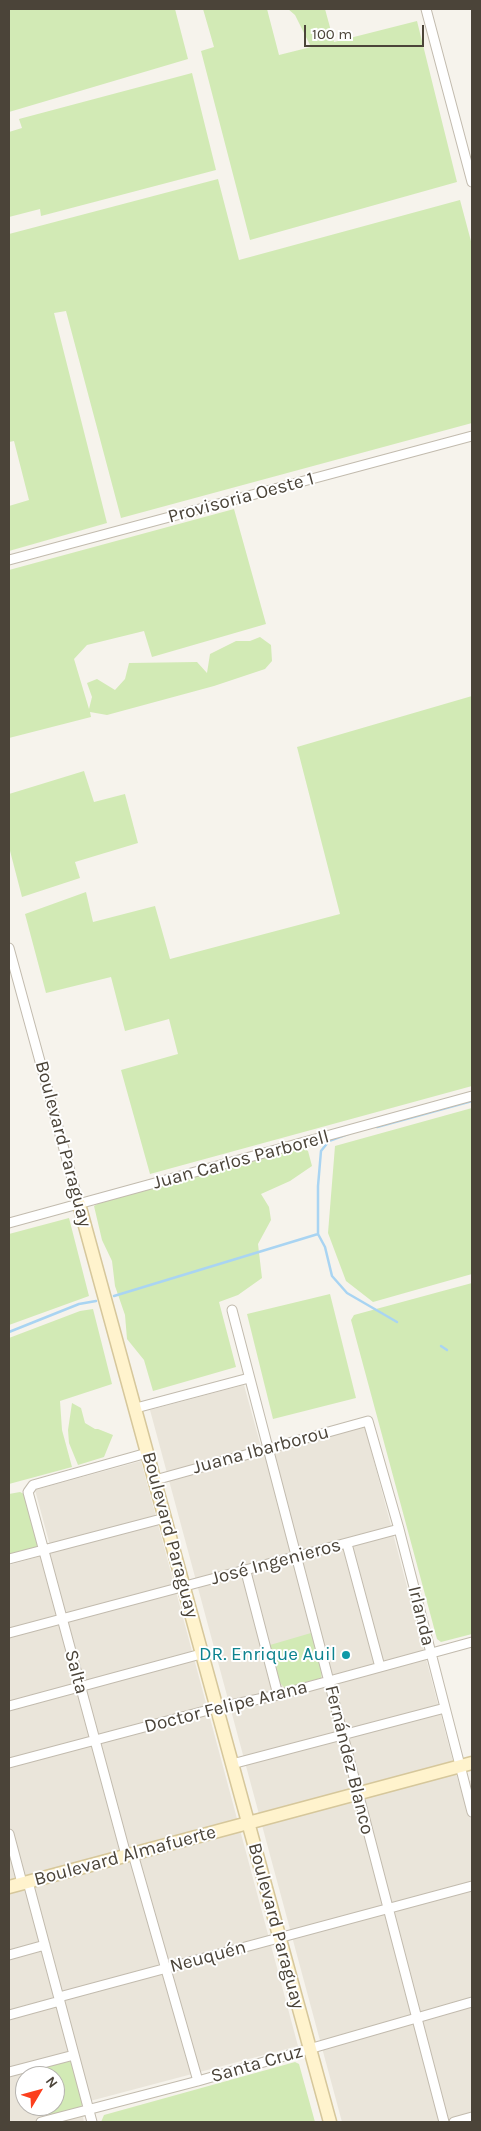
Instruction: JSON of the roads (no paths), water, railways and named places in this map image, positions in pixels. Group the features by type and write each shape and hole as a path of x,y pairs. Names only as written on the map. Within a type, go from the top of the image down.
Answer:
{"main road":[{"name":"Boulevard Paraguay","path":"79,1204 330,2122"},
{"name":"Boulevard Almafuerte","path":"9,1887 466,1764"}],"street":[{"path":"426,9 472,182"},
{"name":"Provisoria Oeste 1","path":"9,560 472,436"},
{"name":"Boulevard Paraguay","path":"9,948 79,1204"},
{"name":"Juan Carlos Parborell","path":"9,1223 472,1096"},
{"name":"Fernández Blanco","path":"232,1310 444,2122"},
{"path":"136,1408 249,1378"},
{"name":"Juana Ibarborou","path":"155,1480 368,1421"},
{"name":"Irlanda","path":"368,1421 399,1530 445,1708 466,1764 472,1812"},
{"name":"Salta","path":"147,1453 33,1485 29,1488 28,1492 94,1740 198,2081"},
{"path":"9,1559 165,1518"},
{"name":"José Ingenieros","path":"9,1632 184,1586 246,1572 399,1530"},
{"path":"347,1544 380,1667"},
{"path":"246,1572 278,1695"},
{"name":"Doctor Felipe Arana","path":"9,1763 216,1708 278,1695 472,1642"},
{"path":"9,1706 201,1654"},
{"path":"232,1764 445,1708"},
{"path":"9,1834 45,1946 92,2122"},
{"name":"Neuquén","path":"9,2015 165,1968 472,1886"},
{"path":"9,1955 45,1946"},
{"name":"Santa Cruz","path":"41,2122 310,2050 472,2002"},
{"path":"9,2072 74,2055"},
{"path":"454,2122 472,2117"}],"waterway":[{"path":"377,1127 472,1101"},
{"path":"318,1234 318,1186 321,1151 329,1141 348,1134"},
{"path":"114,1296 318,1234 325,1247 332,1276 347,1293 397,1322"},
{"path":"9,1332 79,1304 96,1301"},
{"path":"441,1346 447,1350"}],"place":[{"name":"DR. Enrique Auil","path":"346,1655"}]}
